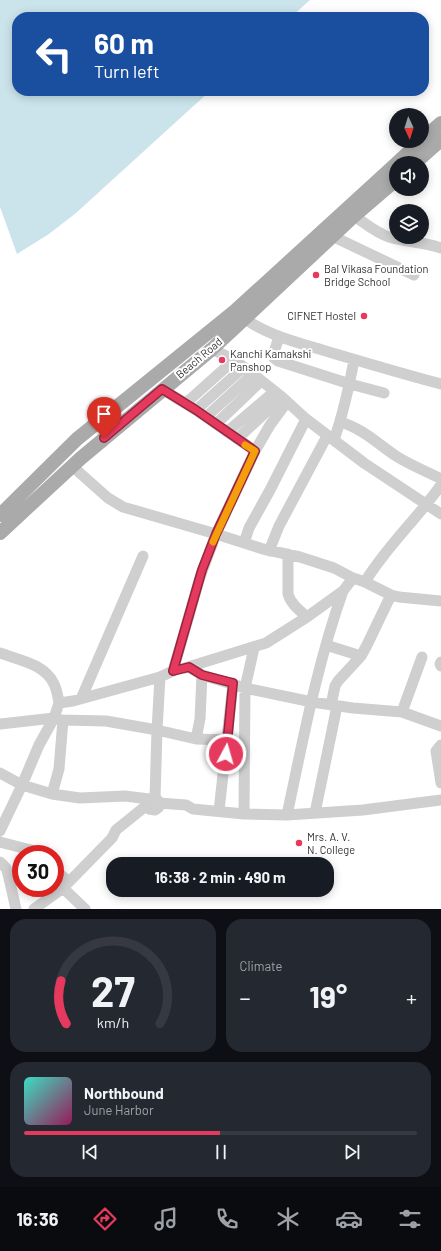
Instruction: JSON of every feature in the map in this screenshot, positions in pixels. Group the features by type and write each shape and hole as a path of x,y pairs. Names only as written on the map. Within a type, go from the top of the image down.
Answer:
{"main road":[{"name":"Beach Road","path":"420,156 441,123"},
{"name":"Beach Road","path":"406,156 431,139"},
{"name":"Beach Road","path":"0,533 72,466 212,348 240,315 389,170"},
{"name":"Beach Road","path":"0,515 77,439 240,315 389,186"}],"street":[{"path":"354,216 380,233 389,237 434,245 441,248"},
{"path":"332,236 414,275"},
{"path":"240,315 279,337 441,384"},
{"path":"279,337 273,355 274,358 350,384 384,393"},
{"path":"212,348 244,367 306,419 364,463 441,514"},
{"path":"191,407 234,360"},
{"path":"269,551 280,526 340,422 350,384 354,360"},
{"path":"191,407 244,367"},
{"path":"206,417 257,378"},
{"path":"216,424 257,378"},
{"path":"162,389 255,451"},
{"path":"227,432 281,397"},
{"path":"237,439 281,397"},
{"path":"173,671 200,577 216,534 255,451 270,426 281,397"},
{"path":"244,543 249,528 306,419"},
{"path":"340,422 350,425 376,441 396,456 441,479"},
{"path":"72,466 114,503 123,507 269,551 288,554 334,568 352,578 399,597 441,602"},
{"path":"364,582 375,564 427,504 441,485"},
{"path":"288,554 288,594 293,605 307,617"},
{"path":"81,699 143,556"},
{"path":"287,815 312,702 332,622 343,591 352,578"},
{"path":"59,703 81,699 160,677 173,671 254,648 266,643 307,617 343,591"},
{"path":"315,813 334,706 335,686 361,656 391,594"},
{"path":"326,645 361,656"},
{"path":"244,814 245,688 254,648"},
{"path":"0,653 31,664 46,673 54,684 59,703 59,769 52,794"},
{"path":"402,712 422,657"},
{"path":"441,662 441,666"},
{"path":"189,667 202,675 233,683 245,688 334,706 402,712 441,726"},
{"path":"196,739 200,719 202,675"},
{"path":"153,804 160,677"},
{"path":"219,812 233,683"},
{"path":"0,831 39,745 58,719"},
{"path":"0,724 58,719 106,721 196,739 228,740"},
{"path":"441,745 436,751 441,783"},
{"path":"0,773 22,785 52,794 80,798 125,796 153,804 186,805 194,809 244,814 287,815 363,810 441,800"},
{"path":"34,909 50,904 66,885 112,838 116,830 153,804"},
{"path":"0,842 12,845"},
{"path":"0,862 6,868 16,909"},
{"path":"64,882 86,909"}],"water":[{"path":"0,0 310,0 297,12 12,12 12,96 205,96 76,213 49,234 17,254 0,207"}],"slow traffic":[{"path":"213,542 255,451 245,445"}],"place":[{"name":"Bal Vikasa Foundation Bridge School","path":"316,275"},
{"name":"CIFNET Hostel","path":"364,316"},
{"name":"Kanchi Kamakshi Panshop","path":"222,360"},
{"name":"Mrs. A. V. N. College","path":"299,843"}],"route":[{"path":"104,438 162,389 186,403 255,451 216,534 202,570 173,671 189,667 202,675 233,683 226,754"}]}
